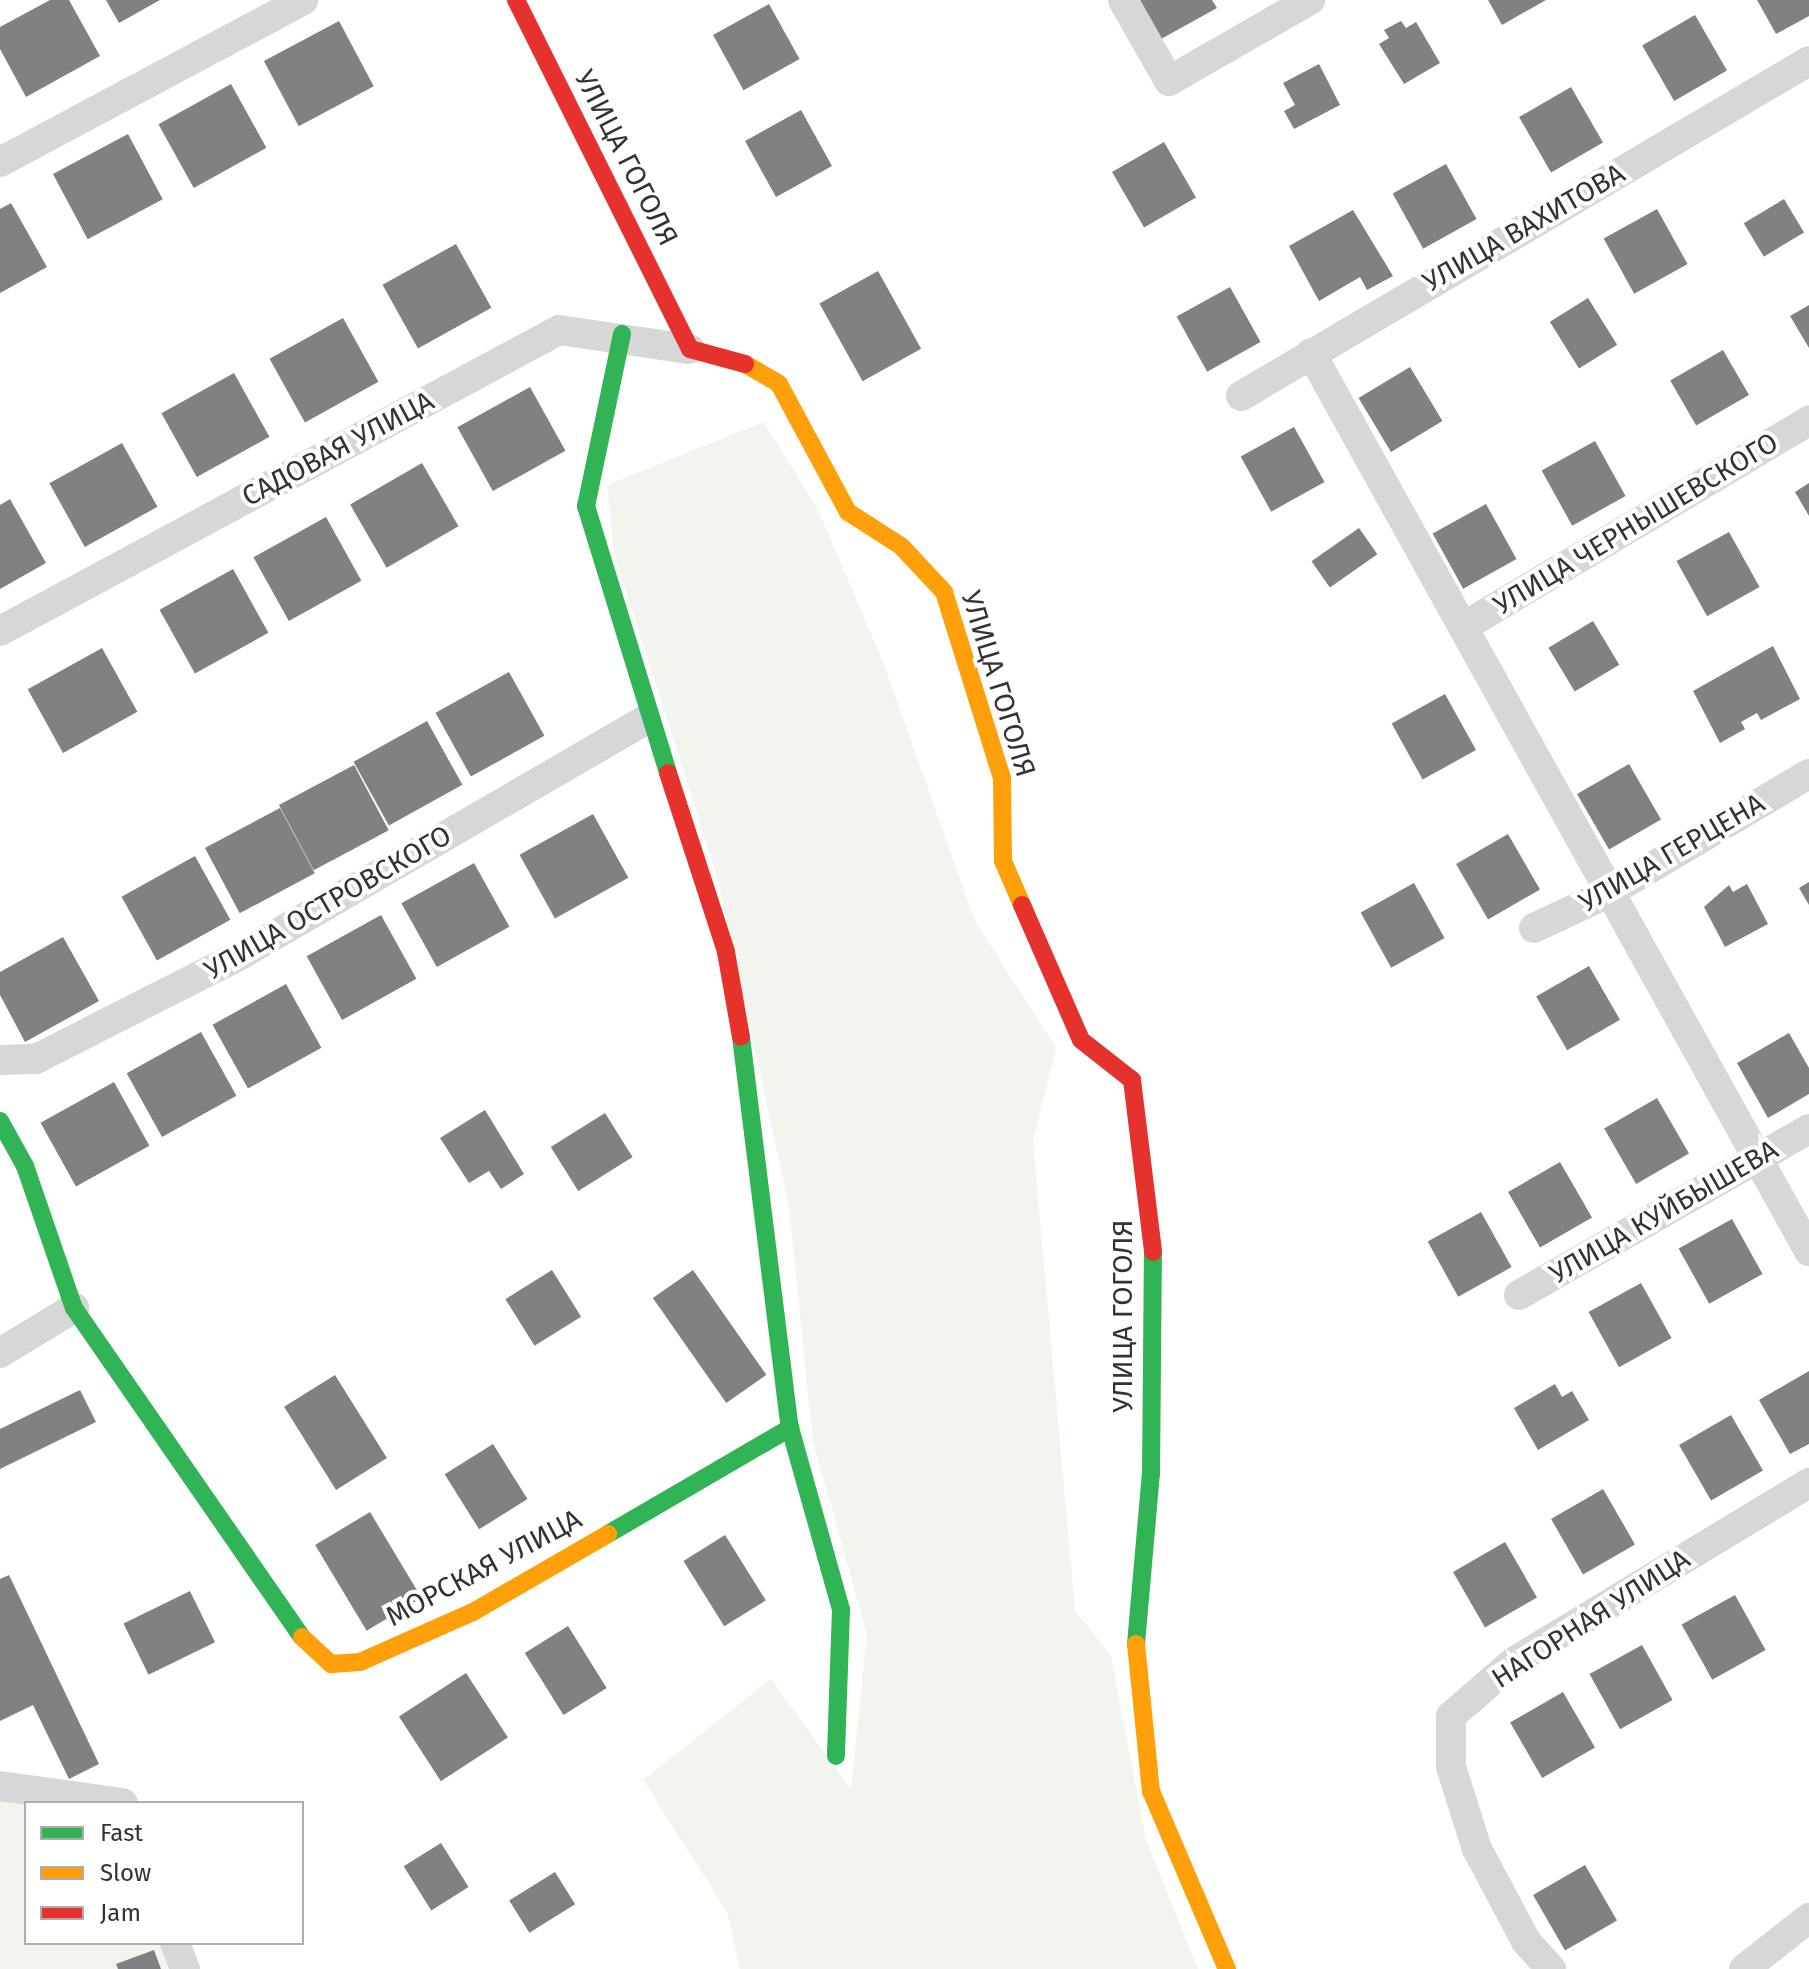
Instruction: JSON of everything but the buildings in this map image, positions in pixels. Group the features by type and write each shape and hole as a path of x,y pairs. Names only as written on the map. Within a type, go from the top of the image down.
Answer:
{"street":[{"path":"0,162 303,0"},
{"name":"УЛИЦА ГОГОЛЯ","path":"516,0 690,349 726,353 779,384 848,512 901,546 944,592 1002,778 1003,861 1081,1040 1132,1080 1150,1190 1155,1288 1151,1474 1133,1616 1151,1791 1227,1969"},
{"path":"1123,0 1169,81 1310,0"},
{"name":"УЛИЦА ВАХИТОВА","path":"1241,396 1809,61"},
{"name":"САДОВАЯ УЛИЦА","path":"0,631 559,330 622,334 690,349"},
{"path":"622,334 586,506 646,720 692,832 726,952 751,1093 790,1428 841,1610 836,1756"},
{"path":"1311,353 1809,1251"},
{"name":"УЛИЦА ЧЕРНЫШЕВСКОГО","path":"1463,627 1809,421"},
{"name":"УЛИЦА ОСТРОВСКОГО","path":"0,1060 36,1059 240,955 646,720"},
{"name":"УЛИЦА ГЕРЦЕНА","path":"1534,928 1610,892 1809,774"},
{"name":"МОРСКАЯ УЛИЦА","path":"0,1121 25,1166 74,1308 296,1632 331,1664 360,1662 473,1612 790,1428"},
{"name":"УЛИЦА КУЙБЫШЕВА","path":"1519,1295 1809,1129"},
{"path":"0,1353 74,1308"},
{"name":"НАГОРНАЯ УЛИЦА","path":"1551,1969 1526,1941 1477,1849 1451,1767 1451,1716 1515,1661 1809,1483"},
{"path":"0,1786 109,1801"},
{"path":"1744,1969 1809,1918"},
{"path":"176,1945 185,1969"}],"shaded area":[{"path":"764,422 819,512 883,662 975,921 1056,1048 1033,1141 1075,1610 1111,1656 1146,1840 1198,1969 740,1969 727,1912 643,1780 771,1679 851,1789 867,1634 813,1442 789,1207 717,876 614,554 607,485"},
{"path":"0,1800 24,1803 24,1945 160,1945 168,1969 0,1969"}],"traffic: fast":[{"path":"622,334 586,506 668,773"},
{"path":"741,1037 790,1428 841,1610 836,1756"},
{"path":"0,1121 25,1166 74,1308 302,1637"},
{"path":"1136,1644 1151,1474 1153,1252"},
{"path":"608,1534 790,1428"}],"traffic: slow":[{"path":"745,364 779,384 848,512 901,546 944,592 1002,778 1003,861 1022,905"},
{"path":"302,1637 331,1664 360,1662 473,1612 608,1534"},
{"path":"1136,1644 1151,1791 1227,1969"}],"traffic: jam":[{"path":"516,0 690,349 745,364"},
{"path":"668,773 726,952 741,1037"},
{"path":"1022,905 1081,1040 1132,1080 1153,1252"}]}
